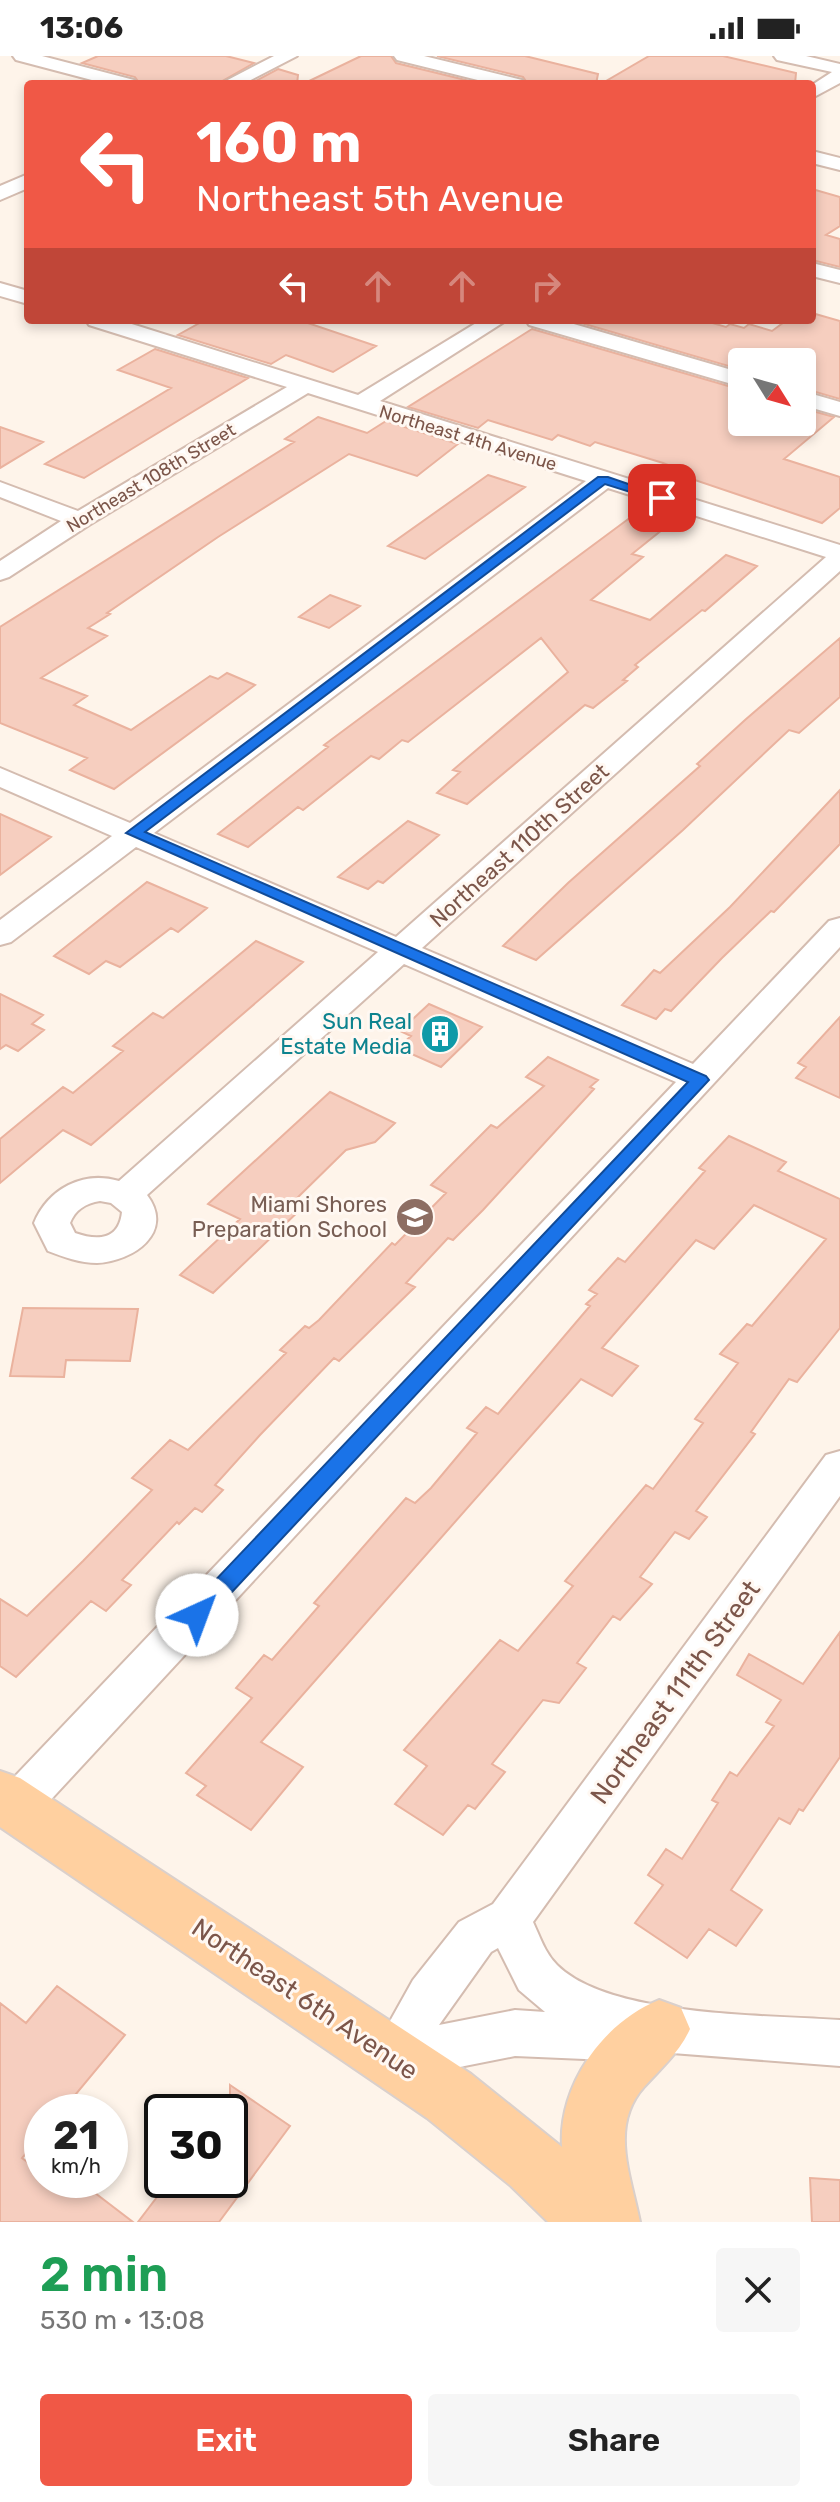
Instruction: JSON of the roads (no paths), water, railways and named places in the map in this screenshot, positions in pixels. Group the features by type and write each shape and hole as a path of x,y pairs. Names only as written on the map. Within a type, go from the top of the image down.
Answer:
{"main road":[{"name":"Northeast 6th Avenue","path":"8,1801 394,2057 507,2140 595,2222"},
{"path":"607,2222 594,2140 594,2115 609,2083 659,2029"}],"street":[{"path":"22,56 113,80"},
{"path":"237,80 288,56"},
{"path":"403,56 500,80"},
{"path":"783,56 840,72"},
{"path":"816,90 840,72"},
{"path":"816,158 840,164"},
{"path":"0,194 24,182"},
{"path":"816,270 840,277"},
{"path":"0,289 24,297"},
{"name":"Northeast 4th Avenue","path":"110,324 840,555"},
{"path":"335,396 448,324"},
{"path":"359,404 489,324"},
{"path":"551,324 728,376"},
{"name":"Northeast 108th Street","path":"0,572 80,520 304,386"},
{"path":"816,402 840,409"},
{"path":"0,935 603,480"},
{"path":"0,489 80,520"},
{"name":"Northeast 110th Street","path":"125,1195 402,951 840,555"},
{"path":"0,777 700,1080"},
{"path":"8,1801 700,1080 840,928"},
{"name":"Northeast 111th Street","path":"509,1919 840,1466"},
{"path":"394,2057 430,1996 475,1937 509,1919 529,1965 542,1982 580,2003 659,2029"},
{"path":"394,2057 515,2033 608,2037 659,2029 840,2043"}],"place":[{"name":"Sun Real Estate Media","path":"440,1034"},
{"name":"Miami Shores Preparation School","path":"415,1217"}]}
